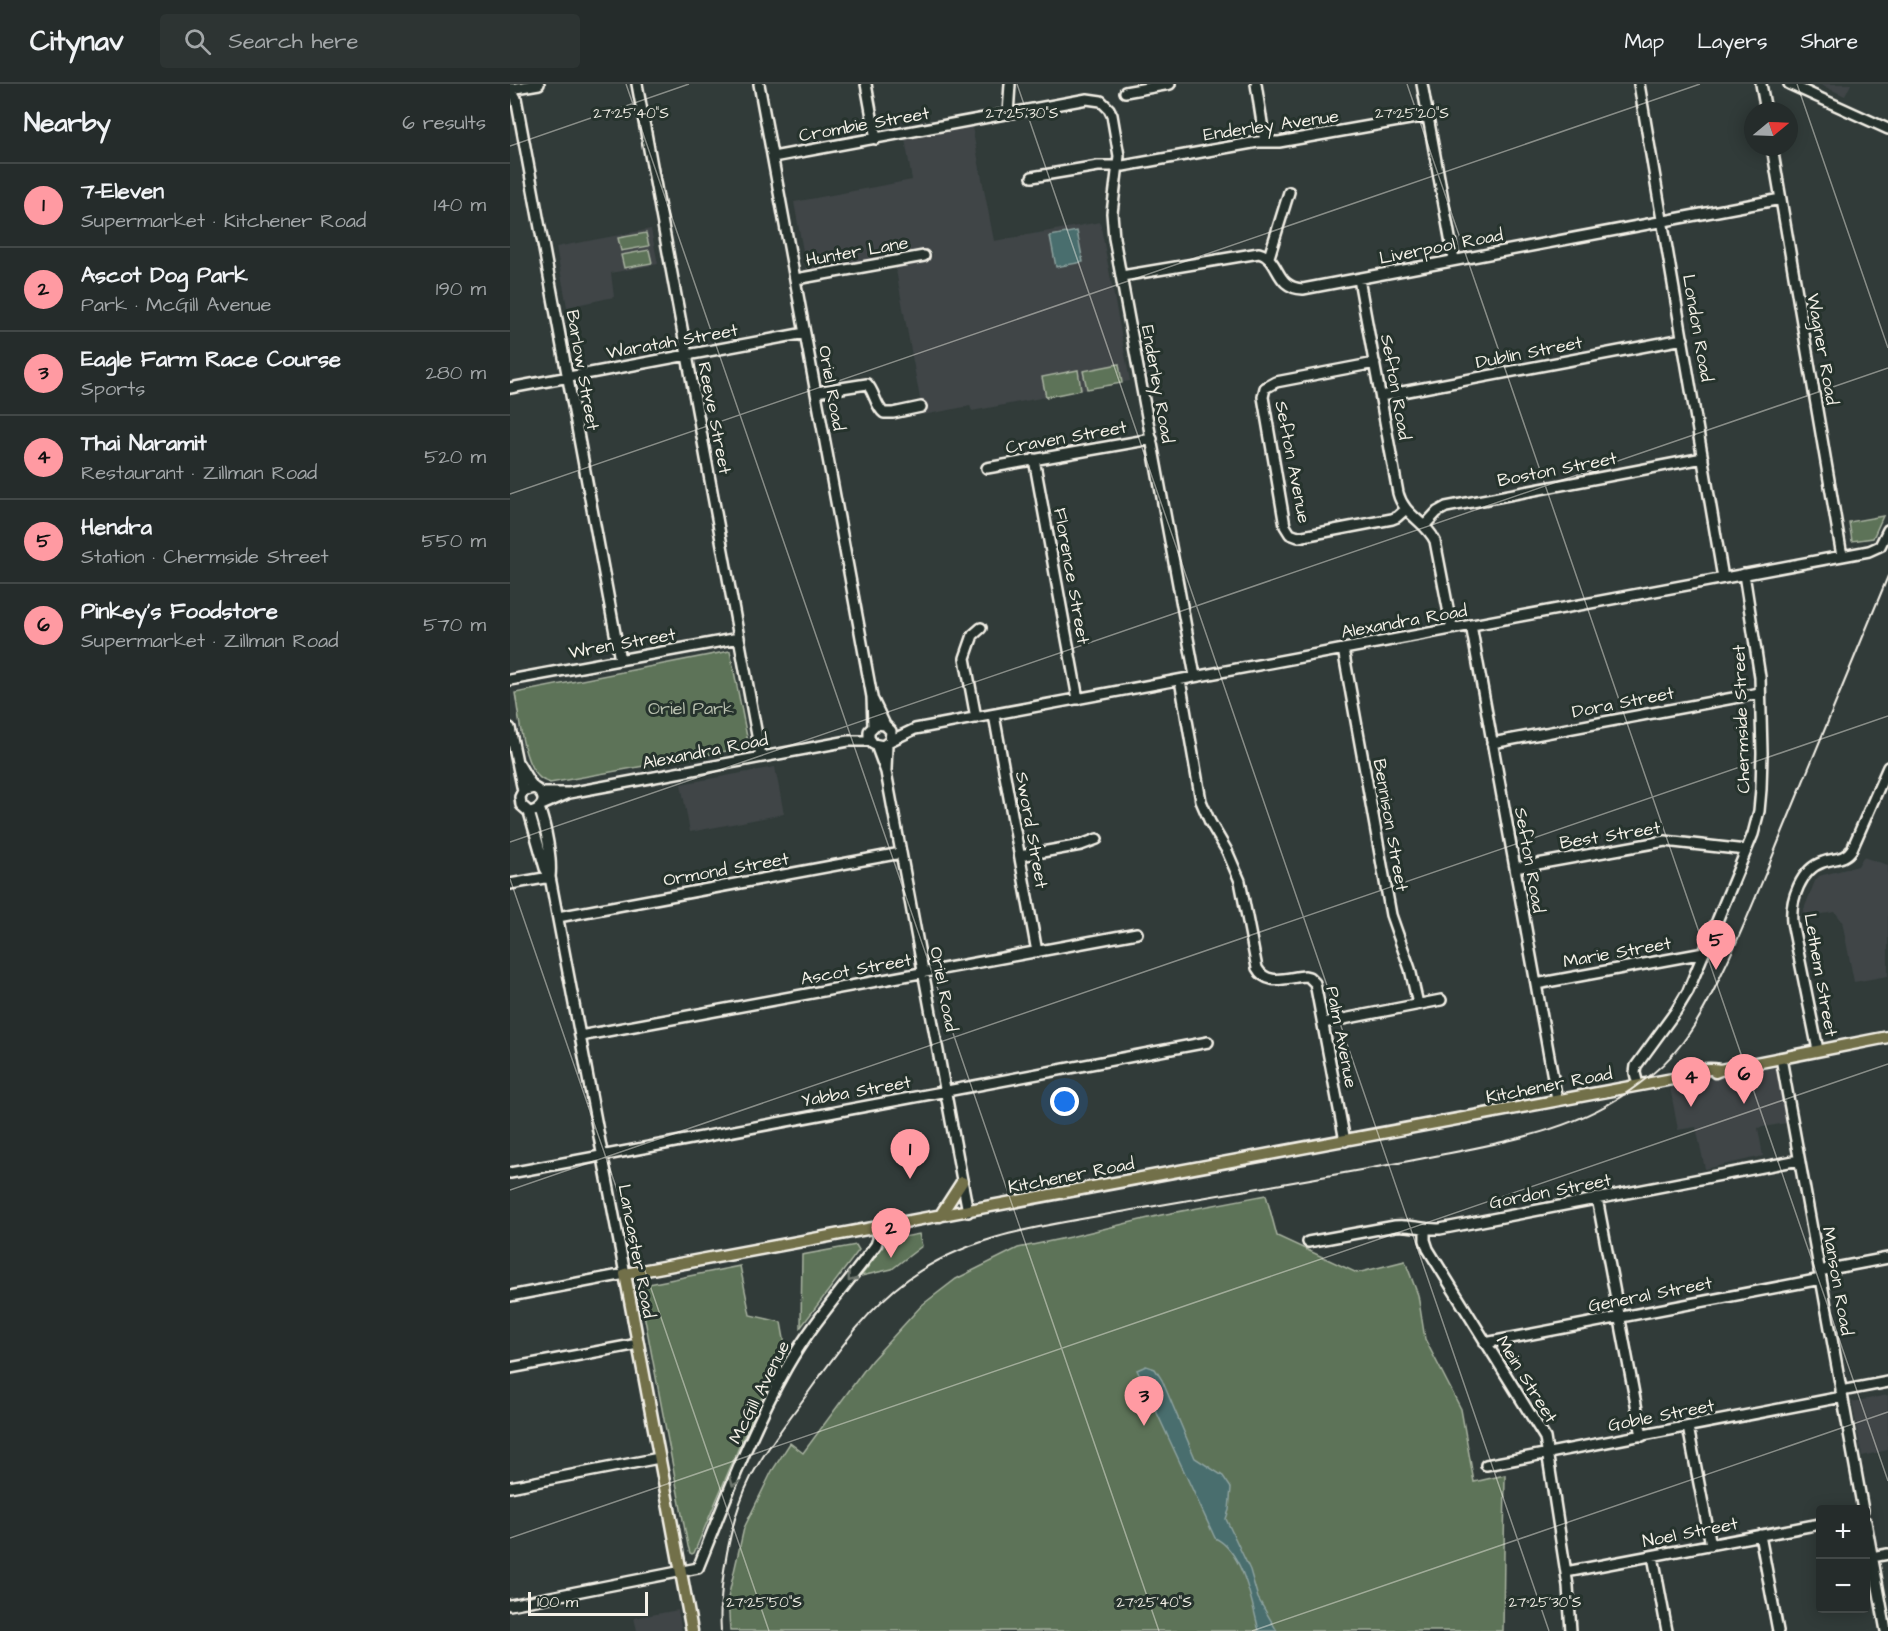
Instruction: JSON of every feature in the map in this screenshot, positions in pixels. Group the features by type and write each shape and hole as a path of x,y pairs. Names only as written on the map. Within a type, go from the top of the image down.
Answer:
{"main road":[{"name":"Kitchener Road","path":"625,1275 1638,1085 1711,1075 1720,1070 1888,1037"},
{"path":"940,1216 962,1182"},
{"name":"Lancaster Road","path":"625,1275 692,1631"}],"street":[{"path":"510,89 539,84"},
{"name":"Reeve Street","path":"637,84 761,757"},
{"name":"Oriel Road","path":"759,84 872,698 871,728"},
{"path":"866,84 876,139"},
{"path":"1008,114 1010,84"},
{"path":"1125,92 1170,84"},
{"path":"1256,84 1265,142"},
{"path":"1422,84 1454,260"},
{"name":"London Road","path":"1639,84 1723,578"},
{"path":"1761,84 1764,102"},
{"path":"1789,84 1888,129"},
{"name":"Barlow Street","path":"510,89 516,98 620,660"},
{"name":"Crombie Street","path":"773,157 1088,99 1101,101"},
{"name":"Enderley Road","path":"1101,101 1112,116 1119,156 1112,219 1195,676"},
{"name":"Enderley Avenue","path":"1032,177 1098,166 1119,166 1265,142 1279,142 1427,116"},
{"name":"Wagner Road","path":"1774,156 1842,556"},
{"path":"1122,276 1259,253 1269,257 1289,192"},
{"name":"Liverpool Road","path":"1269,257 1283,280 1296,288 1303,289 1781,199"},
{"name":"Hunter Lane","path":"796,279 924,256"},
{"name":"Sefton Road","path":"1359,279 1400,501 1435,541 1452,629"},
{"name":"Waratah Street","path":"510,388 805,333"},
{"name":"Dublin Street","path":"1381,396 1683,339"},
{"name":"Sefton Avenue","path":"1375,363 1276,382 1265,388 1263,397 1285,526 1290,534 1298,537 1392,519 1406,510"},
{"path":"816,392 867,384 878,407 884,413 921,407"},
{"name":"Craven Street","path":"987,468 1152,439"},
{"name":"Boston Street","path":"1424,526 1437,512 1446,507 1703,458"},
{"name":"Florence Street","path":"1034,459 1078,699"},
{"name":"Alexandra Road","path":"888,742 915,729 1876,549 1888,531"},
{"name":"Chermside Street","path":"1638,1085 1636,1066 1683,1001 1753,834 1759,811 1761,789 1758,659 1744,574"},
{"name":"Sefton Road","path":"1471,625 1557,1100"},
{"path":"976,718 965,658 973,635 981,628"},
{"name":"Wren Street","path":"510,680 739,638"},
{"name":"Bennison Street","path":"1343,649 1391,915 1410,969 1418,1004"},
{"name":"Palm Avenue","path":"1180,680 1201,801 1240,881 1257,968 1263,977 1271,980 1305,976 1311,979 1316,986 1345,1141"},
{"name":"Dora Street","path":"1492,743 1760,693"},
{"name":"Oriel Road","path":"872,698 887,726"},
{"name":"Sword Street","path":"994,715 1037,952"},
{"path":"879,723 887,726 891,734 884,746 873,743 871,728 879,723"},
{"name":"Alexandra Road","path":"887,726 915,729"},
{"path":"510,728 529,812"},
{"name":"Alexandra Road","path":"848,741 871,728"},
{"name":"Alexandra Road","path":"510,806 525,795 569,793 848,741 873,743"},
{"name":"Oriel Road","path":"886,772 888,742"},
{"name":"Oriel Road","path":"873,743 886,772 968,1212"},
{"name":"Lethem Street","path":"1818,1050 1792,922 1792,906 1800,884 1810,868 1845,856 1852,849 1888,767"},
{"name":"Alexandra Road","path":"529,812 569,793"},
{"name":"Lancaster Road","path":"525,795 543,797 541,807 550,856 550,877 625,1275"},
{"name":"Lancaster Road","path":"529,812 545,868 550,877"},
{"path":"1020,856 1081,845 1097,839"},
{"name":"Best Street","path":"1515,868 1665,841 1746,850"},
{"name":"Ormond Street","path":"558,917 901,853"},
{"path":"510,884 550,877"},
{"name":"Ascot Street","path":"580,1036 1137,933"},
{"name":"Marie Street","path":"1536,984 1704,953"},
{"path":"1323,1023 1441,1000"},
{"name":"Yabba Street","path":"510,1173 1208,1042"},
{"name":"Manson Road","path":"1781,1058 1862,1505"},
{"name":"Gordon Street","path":"1308,1242 1404,1225 1440,1229 1799,1160"},
{"path":"1597,1198 1642,1436"},
{"name":"McGill Avenue","path":"510,1605 698,1568 751,1439 787,1367 876,1245 879,1228"},
{"name":"Mein Street","path":"1425,1229 1428,1249 1542,1432 1548,1453 1566,1572 1571,1631"},
{"name":"General Street","path":"1485,1343 1820,1275 1888,1258"},
{"name":"Kitchener Road","path":"510,1296 625,1275"},
{"path":"510,1368 638,1344"},
{"name":"Goble Street","path":"1486,1465 1688,1427 1888,1382"},
{"path":"1688,1427 1711,1545"},
{"path":"510,1487 659,1458"},
{"name":"Noel Street","path":"1566,1572 1816,1525"},
{"path":"1760,1535 1778,1631"},
{"path":"1870,1545 1886,1631"},
{"path":"1872,1557 1888,1554"},
{"path":"1653,1556 1667,1631"}],"shaded area":[{"path":"1819,84 1851,84 1845,96"},
{"path":"972,127 994,241 1100,222 1130,381 972,411 970,406 923,415 895,265 932,258 931,251 807,273 794,202 912,180 905,139"},
{"path":"651,229 658,264 611,273 614,297 567,307 556,247"},
{"path":"775,767 784,814 690,832 681,784"},
{"path":"1863,857 1888,865 1888,976 1854,982 1842,921 1835,912 1804,917 1804,909 1819,876 1858,866"},
{"path":"1777,1067 1786,1123 1758,1128 1763,1156 1705,1169 1696,1127 1678,1130 1670,1087"},
{"path":"1888,1395 1888,1450 1862,1456 1852,1402"},
{"path":"678,1610 682,1631 637,1631 634,1618"}],"green space":[{"path":"646,233 649,246 621,251 618,238"},
{"path":"649,250 652,263 624,268 621,255"},
{"path":"1119,364 1122,383 1087,389 1083,371"},
{"path":"1078,370 1081,390 1046,397 1042,377"},
{"path":"1883,516 1873,538 1852,541 1849,522"},
{"name":"Oriel Park","path":"730,651 749,747 550,783 541,778 533,769 528,760 522,737 515,693"},
{"path":"1266,1195 1277,1236 1357,1273 1405,1261 1418,1295 1425,1339 1461,1409 1474,1482 1505,1475 1503,1631 730,1631 728,1598 744,1528 772,1471 790,1443 803,1453 871,1361 922,1305 956,1279 1018,1248 1161,1215"},
{"path":"919,1234 922,1246 892,1269 861,1276 888,1240"},
{"path":"856,1245 859,1250 801,1327 802,1255"},
{"path":"740,1266 750,1315 781,1322 786,1350 742,1440 692,1554 688,1546 640,1293 641,1287"}],"water":[{"path":"1077,231 1083,262 1056,267 1050,236"},
{"path":"1146,1366 1155,1369 1162,1380 1195,1458 1223,1476 1231,1488 1226,1519 1250,1570 1258,1598 1277,1631 1259,1631 1245,1579 1239,1566 1233,1554 1215,1538 1137,1370"}],"railway":[{"path":"721,1631 721,1594 731,1532 756,1467 862,1321 892,1292 933,1263 960,1250 1015,1232 1462,1151 1542,1132 1592,1113 1616,1100 1657,1070 1678,1048 1709,1000 1754,901 1888,576"}],"place":[{"name":"Hendra","path":"1716,970"},
{"name":"Pinkey's Foodstore","path":"1744,1104"},
{"name":"Thai Naramit","path":"1691,1107"},
{"name":"7-Eleven","path":"910,1179"},
{"name":"Ascot Dog Park","path":"891,1258"},
{"name":"Eagle Farm Race Course","path":"1144,1426"}]}
